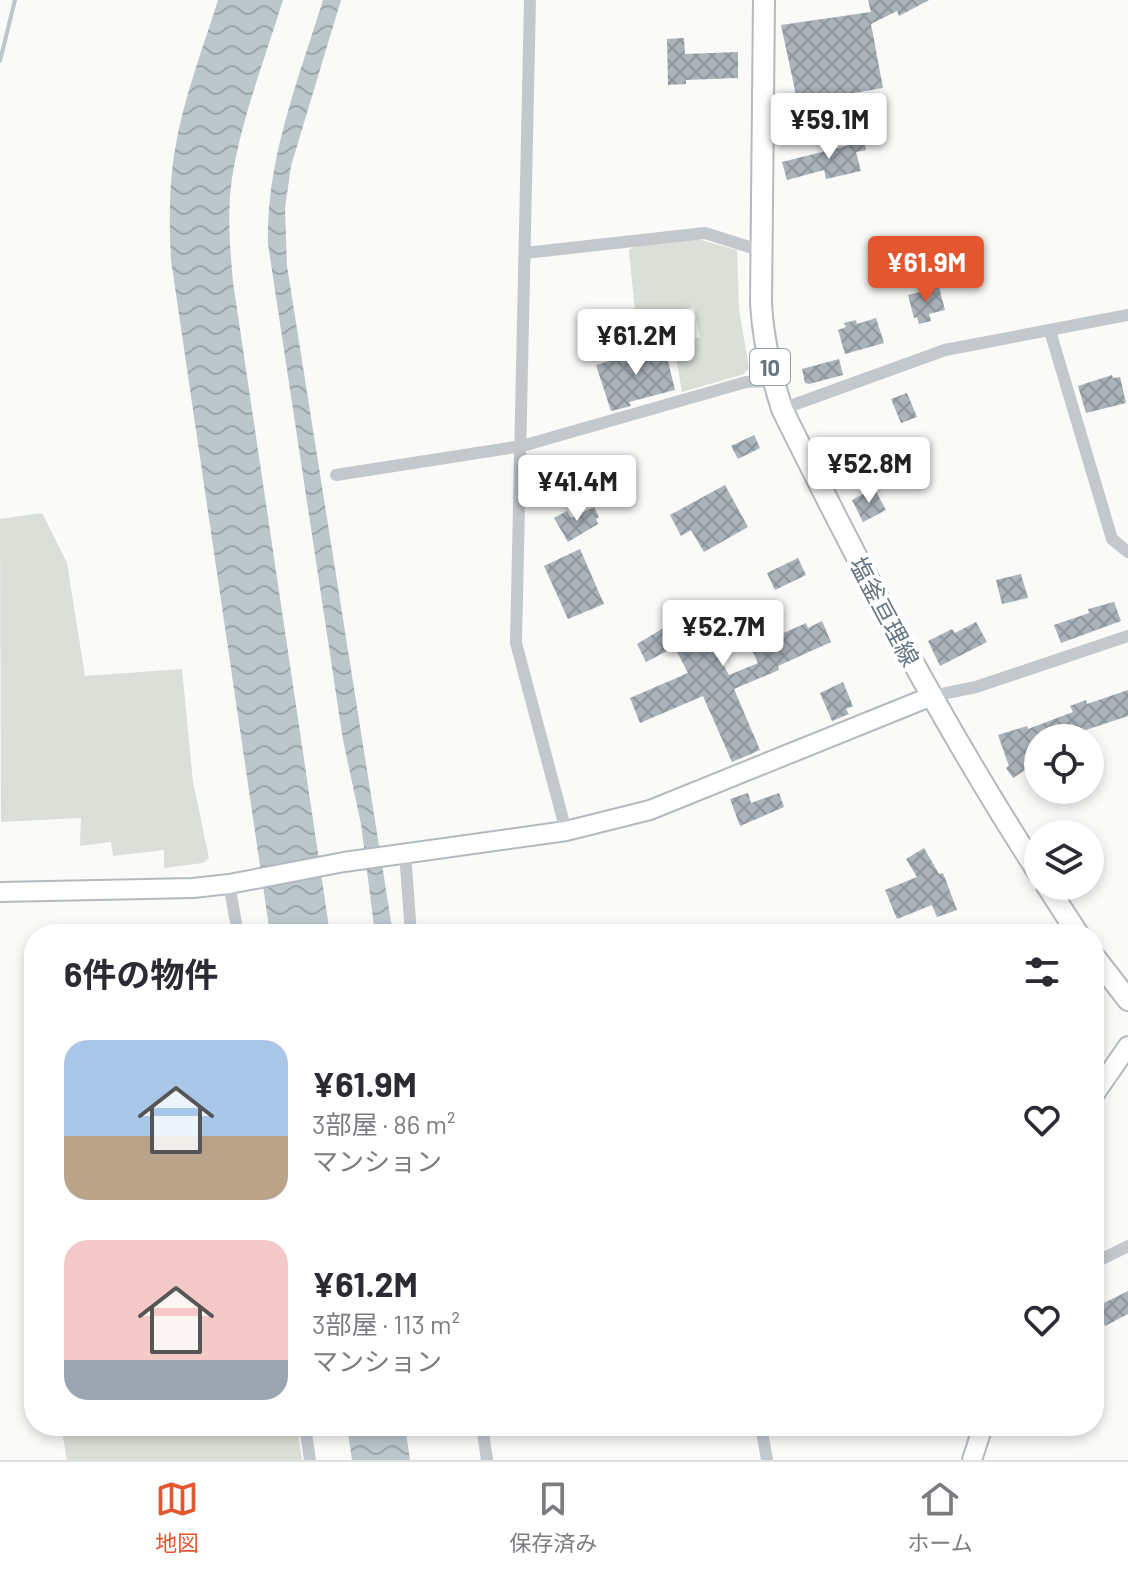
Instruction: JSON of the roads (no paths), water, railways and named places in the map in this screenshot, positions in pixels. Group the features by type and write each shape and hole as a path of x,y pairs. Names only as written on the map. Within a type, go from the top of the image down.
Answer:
{"main road":[{"name":"塩釜亘理線","path":"764,0 762,332 773,381 782,409 857,561 932,696 1024,849"},
{"path":"1056,900 1072,924"},
{"path":"1104,969 1128,1000"}],"street":[{"path":"530,0 516,643 566,831"},
{"path":"525,253 705,233 762,251"},
{"path":"782,409 945,350 1128,315"},
{"path":"1050,331 1112,539 1128,552"},
{"path":"336,475 522,446 746,382 773,381"},
{"path":"0,892 193,888 350,861 566,831 650,810 932,696 976,687 1128,636"},
{"path":"402,854 410,924"},
{"path":"229,884 236,924"},
{"path":"1104,1081 1128,1046"},
{"path":"1104,1258 1128,1246"},
{"path":"306,1436 310,1460"},
{"path":"483,1436 487,1460"},
{"path":"763,1436 767,1460"},
{"path":"974,1460 980,1436"}],"water":[{"path":"218,0 283,0 236,155 230,191 230,243 233,282 329,924 269,924 171,260 172,168 193,77"},
{"path":"323,0 341,0 291,166 285,208 287,266 391,924 374,924 361,824 343,740 268,244 272,181 294,90"},
{"path":"348,1436 406,1436 410,1460 352,1460"}],"waterway":[{"path":"0,61 15,0"}]}
